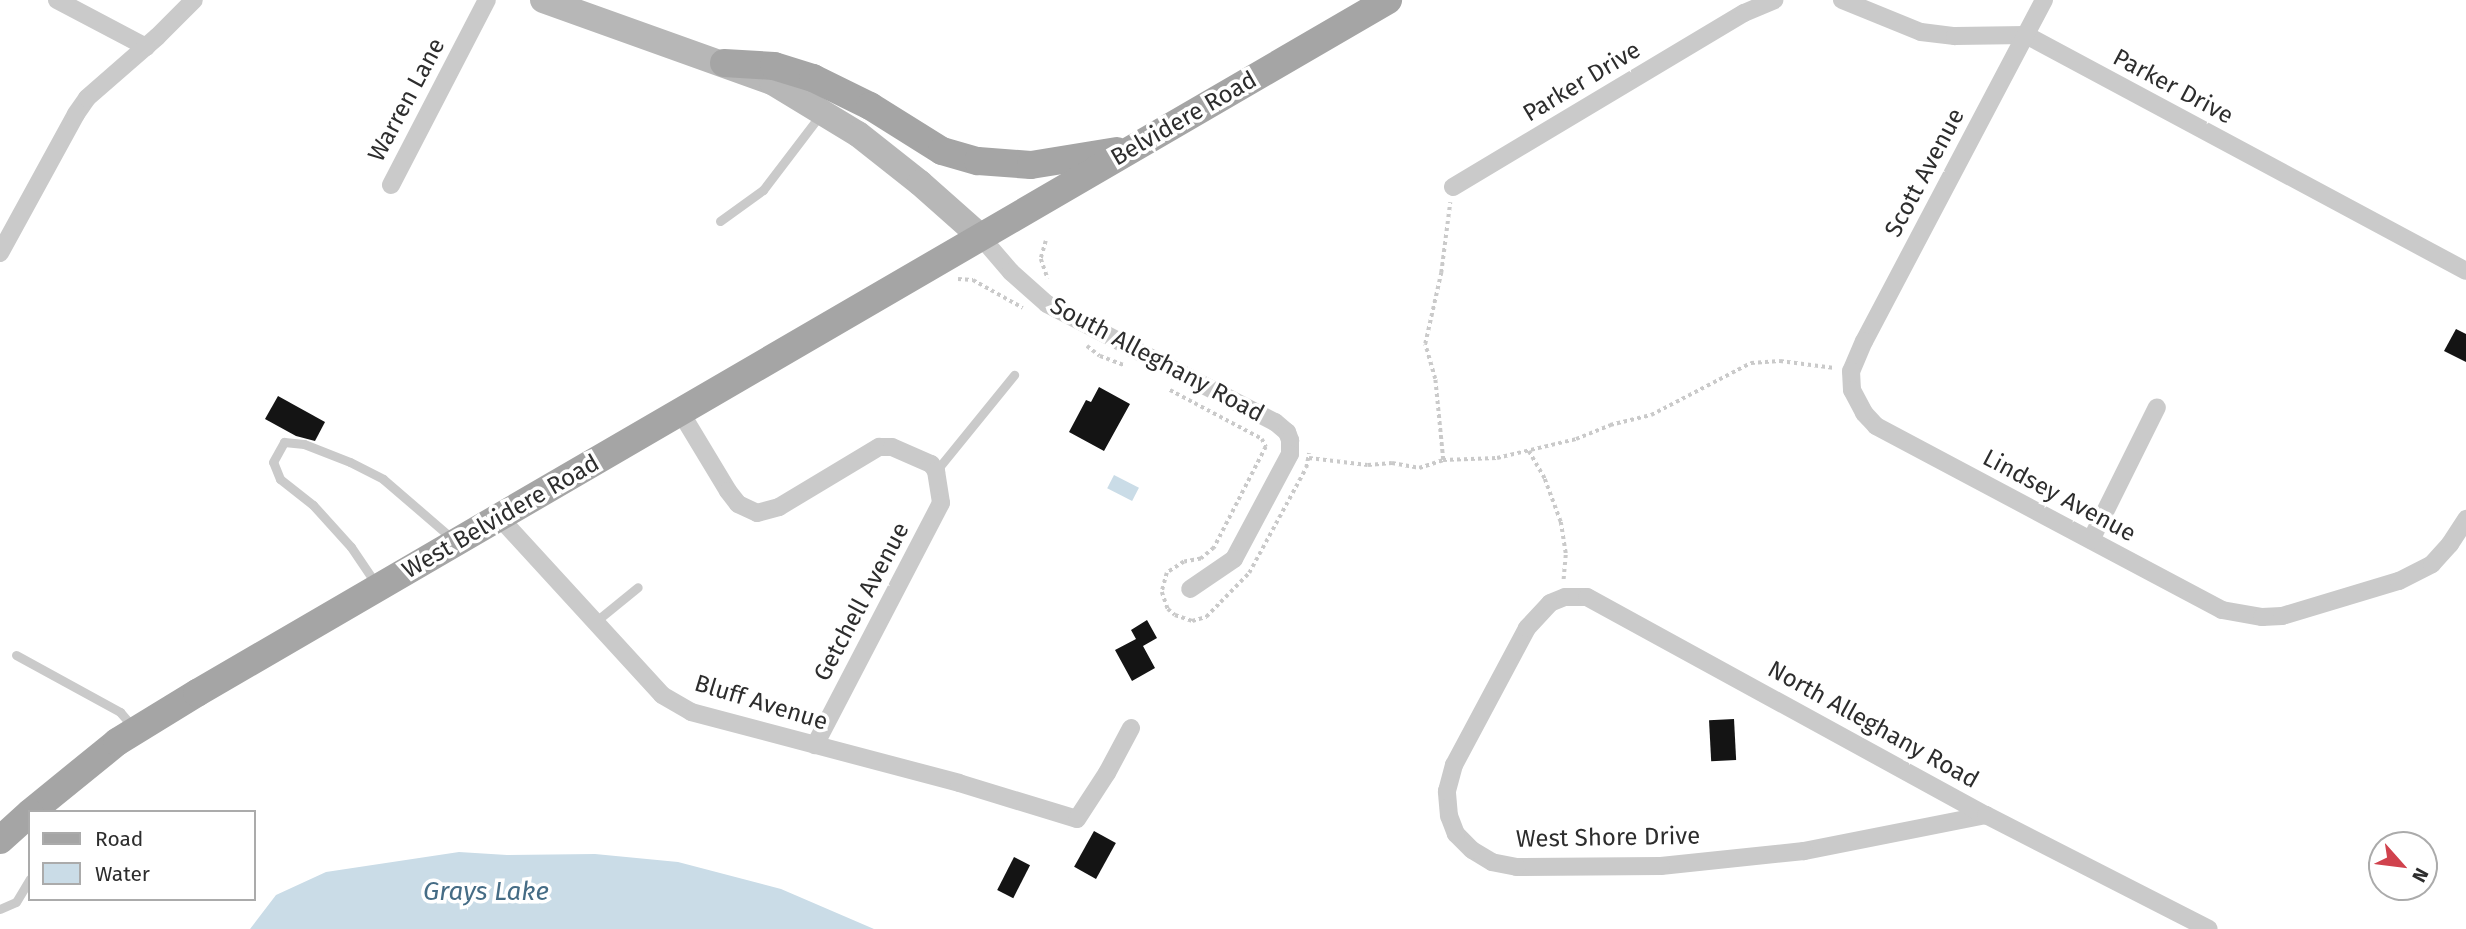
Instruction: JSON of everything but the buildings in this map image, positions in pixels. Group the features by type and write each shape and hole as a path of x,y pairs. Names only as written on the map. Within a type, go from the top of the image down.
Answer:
{"main road":[{"name":"Belvidere Road","path":"981,237 1388,0"},
{"path":"724,63 774,66 813,78 870,106 942,151 978,161 1031,165 1133,149"},
{"name":"West Belvidere Road","path":"32,810 64,782 136,730 981,237"},
{"name":"West Belvidere Road","path":"0,840 28,814"}],"street":[{"path":"57,0 146,47"},
{"path":"0,253 76,114 88,98 194,0"},
{"name":"Warren Lane","path":"391,185 487,0"},
{"name":"South Alleghany Road","path":"543,0 772,82 858,134 981,237 1011,272 1047,304 1275,422 1290,440 1290,454"},
{"name":"Parker Drive","path":"1453,187 1726,24 1774,0"},
{"name":"Parker Drive","path":"1842,0 1921,32 1955,36 2026,35 2466,271"},
{"name":"Scott Avenue","path":"1851,371 2044,0"},
{"name":"Lindsey Avenue","path":"1851,371 1852,390 1864,413 1875,426 2222,610 2262,617 2282,616 2416,575 2432,564 2450,544 2466,519"},
{"path":"2091,540 2157,407"},
{"path":"681,413 728,491 738,504 757,513 779,507 879,447 892,447 931,464 936,471"},
{"path":"1190,589 1234,559 1290,454"},
{"name":"Getchell Avenue","path":"815,745 941,503 936,471"},
{"name":"Bluff Avenue","path":"500,518 662,695 691,712 1077,819 1107,773 1131,728"},
{"name":"West Shore Drive","path":"1565,597 1550,603 1523,635 1454,765 1447,791 1456,834 1472,850 1492,862 1517,867 1661,866 1804,851 1986,815"},
{"name":"North Alleghany Road","path":"1565,597 1587,597 1986,815 2209,929"}],"lane":[{"path":"720,221 763,190 822,113"},
{"path":"936,471 1014,375"},
{"path":"379,588 336,530 313,505 280,479 273,462 284,442 304,444 350,462 383,479 457,543"},
{"path":"595,622 638,587"},
{"path":"16,655 120,712 136,730"},
{"path":"0,909 16,902 28,882"}],"path":[{"path":"1443,460 1436,379 1425,344 1441,273 1453,187"},
{"path":"1046,242 1041,252 1042,266 1051,284"},
{"path":"958,279 973,280 1026,310"},
{"path":"1082,343 1100,356 1129,367"},
{"path":"1290,454 1368,465 1392,463 1419,468 1443,460 1483,459 1529,451 1651,415 1751,363 1795,362 1851,371"},
{"path":"1166,387 1262,439 1266,447 1214,548 1201,559 1184,562 1167,573 1162,592 1168,609 1175,615 1192,621 1206,617 1249,573 1310,458 1308,444"},
{"path":"1529,451 1545,479 1561,522 1566,555 1565,597"}],"water":[{"path":"1114,475 1139,488 1132,501 1107,488"},
{"name":"Grays Lake","path":"459,852 507,855 595,854 678,862 781,889 874,929 250,929 276,895 326,872"}]}
